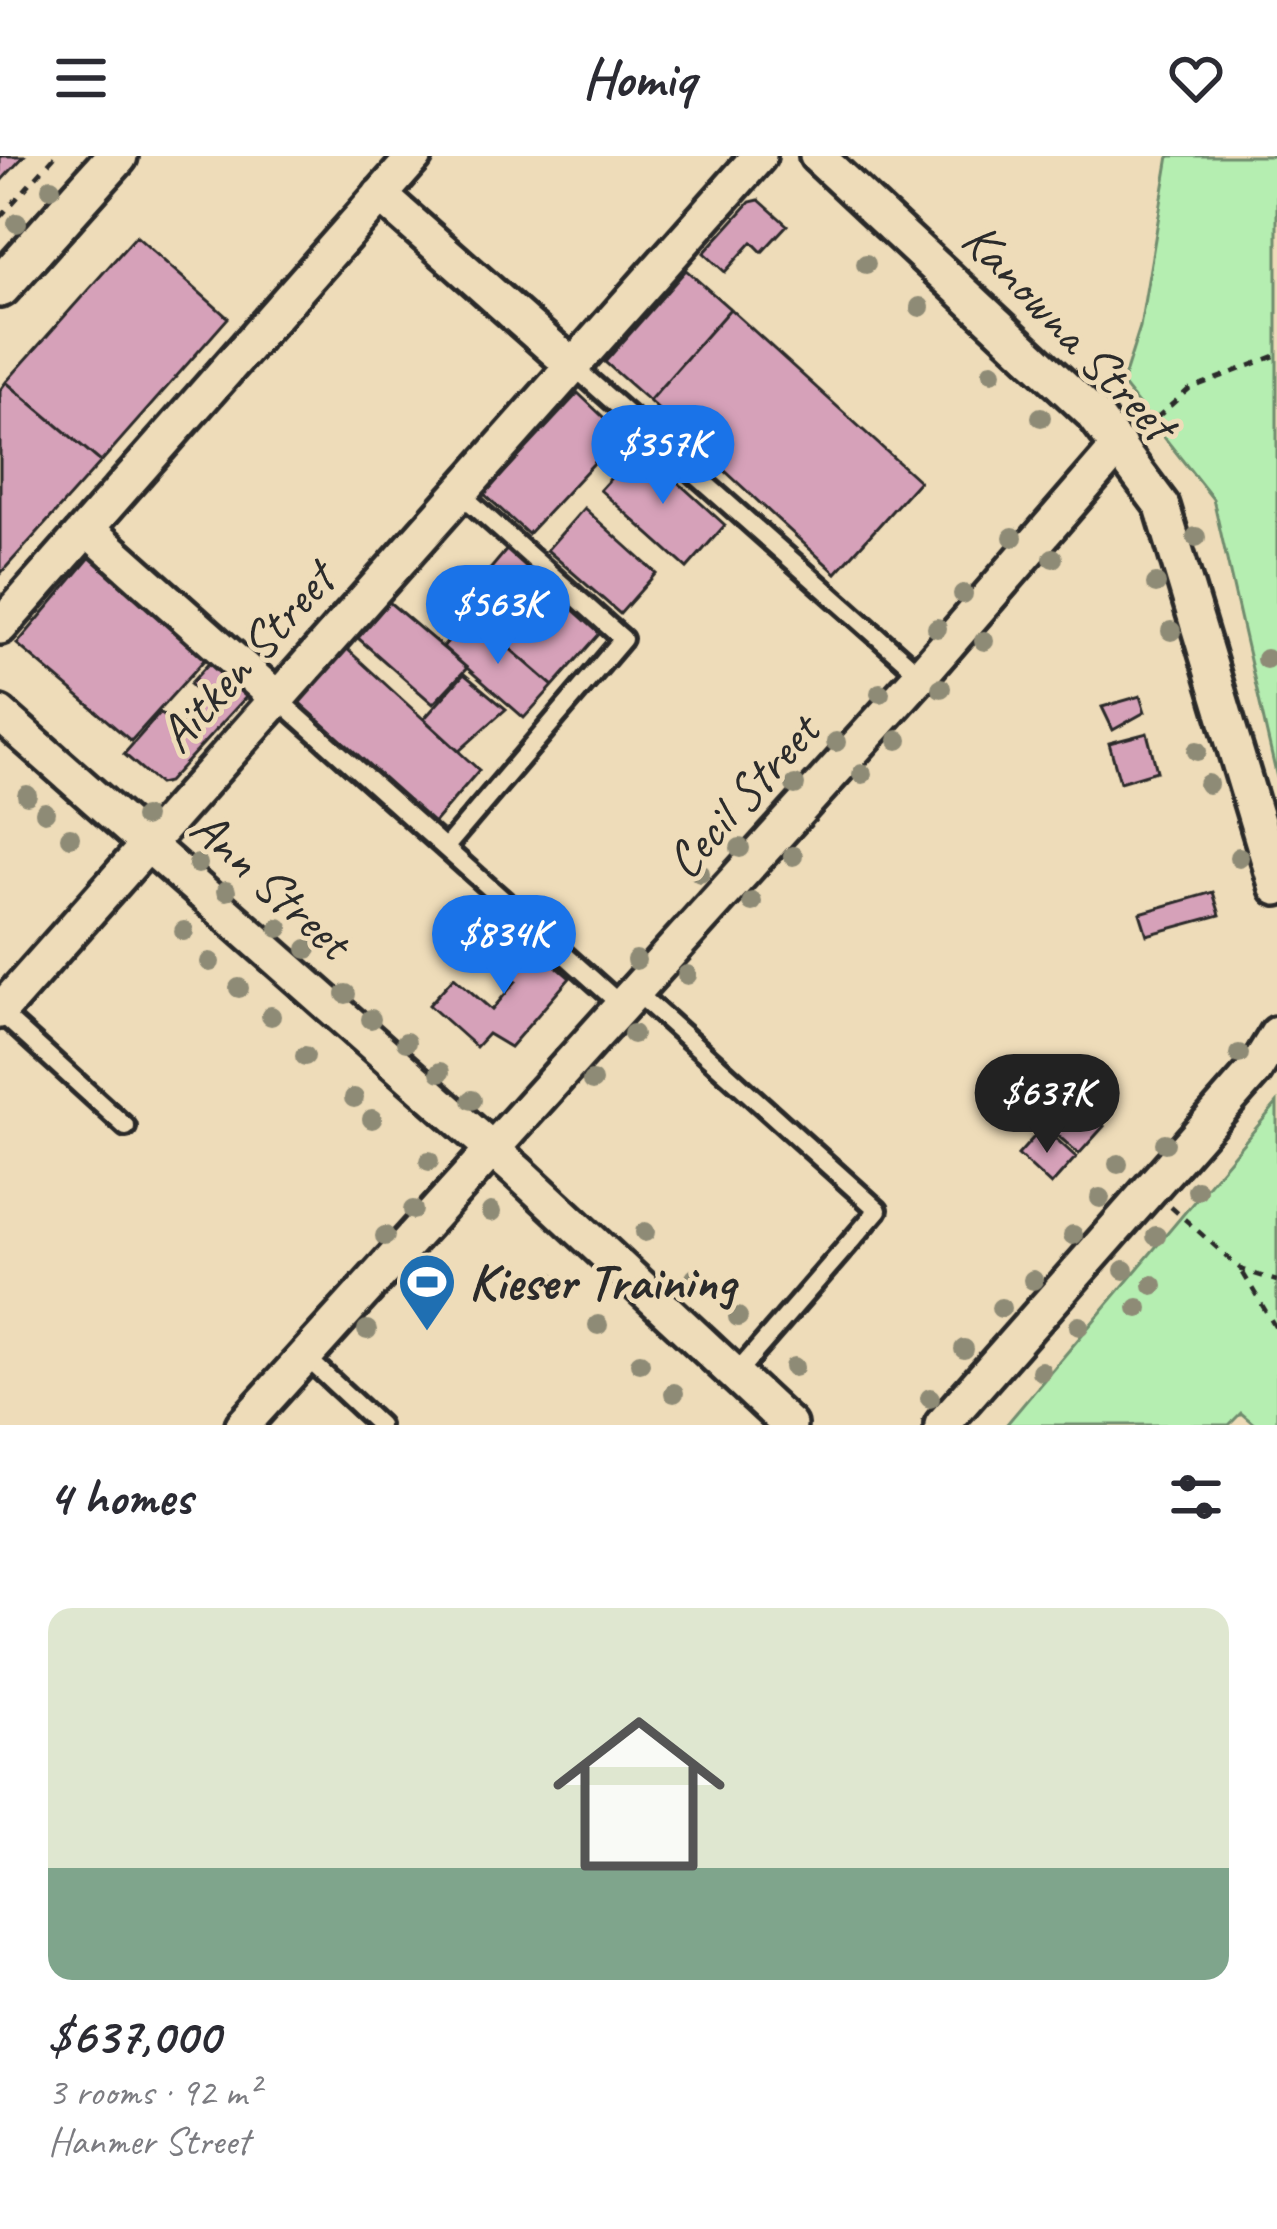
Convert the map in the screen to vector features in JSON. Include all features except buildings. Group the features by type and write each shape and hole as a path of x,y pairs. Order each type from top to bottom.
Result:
{"street":[{"path":"2,282 117,156"},
{"path":"0,627 415,156"},
{"name":"Aitken Street","path":"0,1012 759,156"},
{"name":"Kanowna Street","path":"817,156 1086,406 1162,506 1175,535 1277,888"},
{"path":"380,196 573,366"},
{"name":"Cecil Street","path":"243,1425 1120,448"},
{"path":"87,529 278,699"},
{"name":"Ann Street","path":"0,714 492,1149 789,1425"},
{"path":"942,1425 1256,1070 1277,1034"}],"lane":[{"path":"573,366 921,675"},
{"path":"445,848 623,639 460,493"},
{"path":"278,699 445,848 878,1210 735,1375"},
{"path":"0,1012 126,1127"},
{"path":"304,1356 379,1425"}],"path":[{"path":"0,217 55,156"},
{"path":"1120,448 1189,389 1277,355"},
{"path":"1152,1190 1242,1270 1277,1330"},
{"path":"1242,1270 1277,1281"}],"green space":[{"path":"1169,156 1277,156 1277,778 1213,499 1122,384 1140,327"},
{"path":"1277,1103 1277,1425 1255,1425 1241,1413 1229,1425 1006,1425"}],"place":[{"name":"Kieser Training","path":"427,1333"}]}
